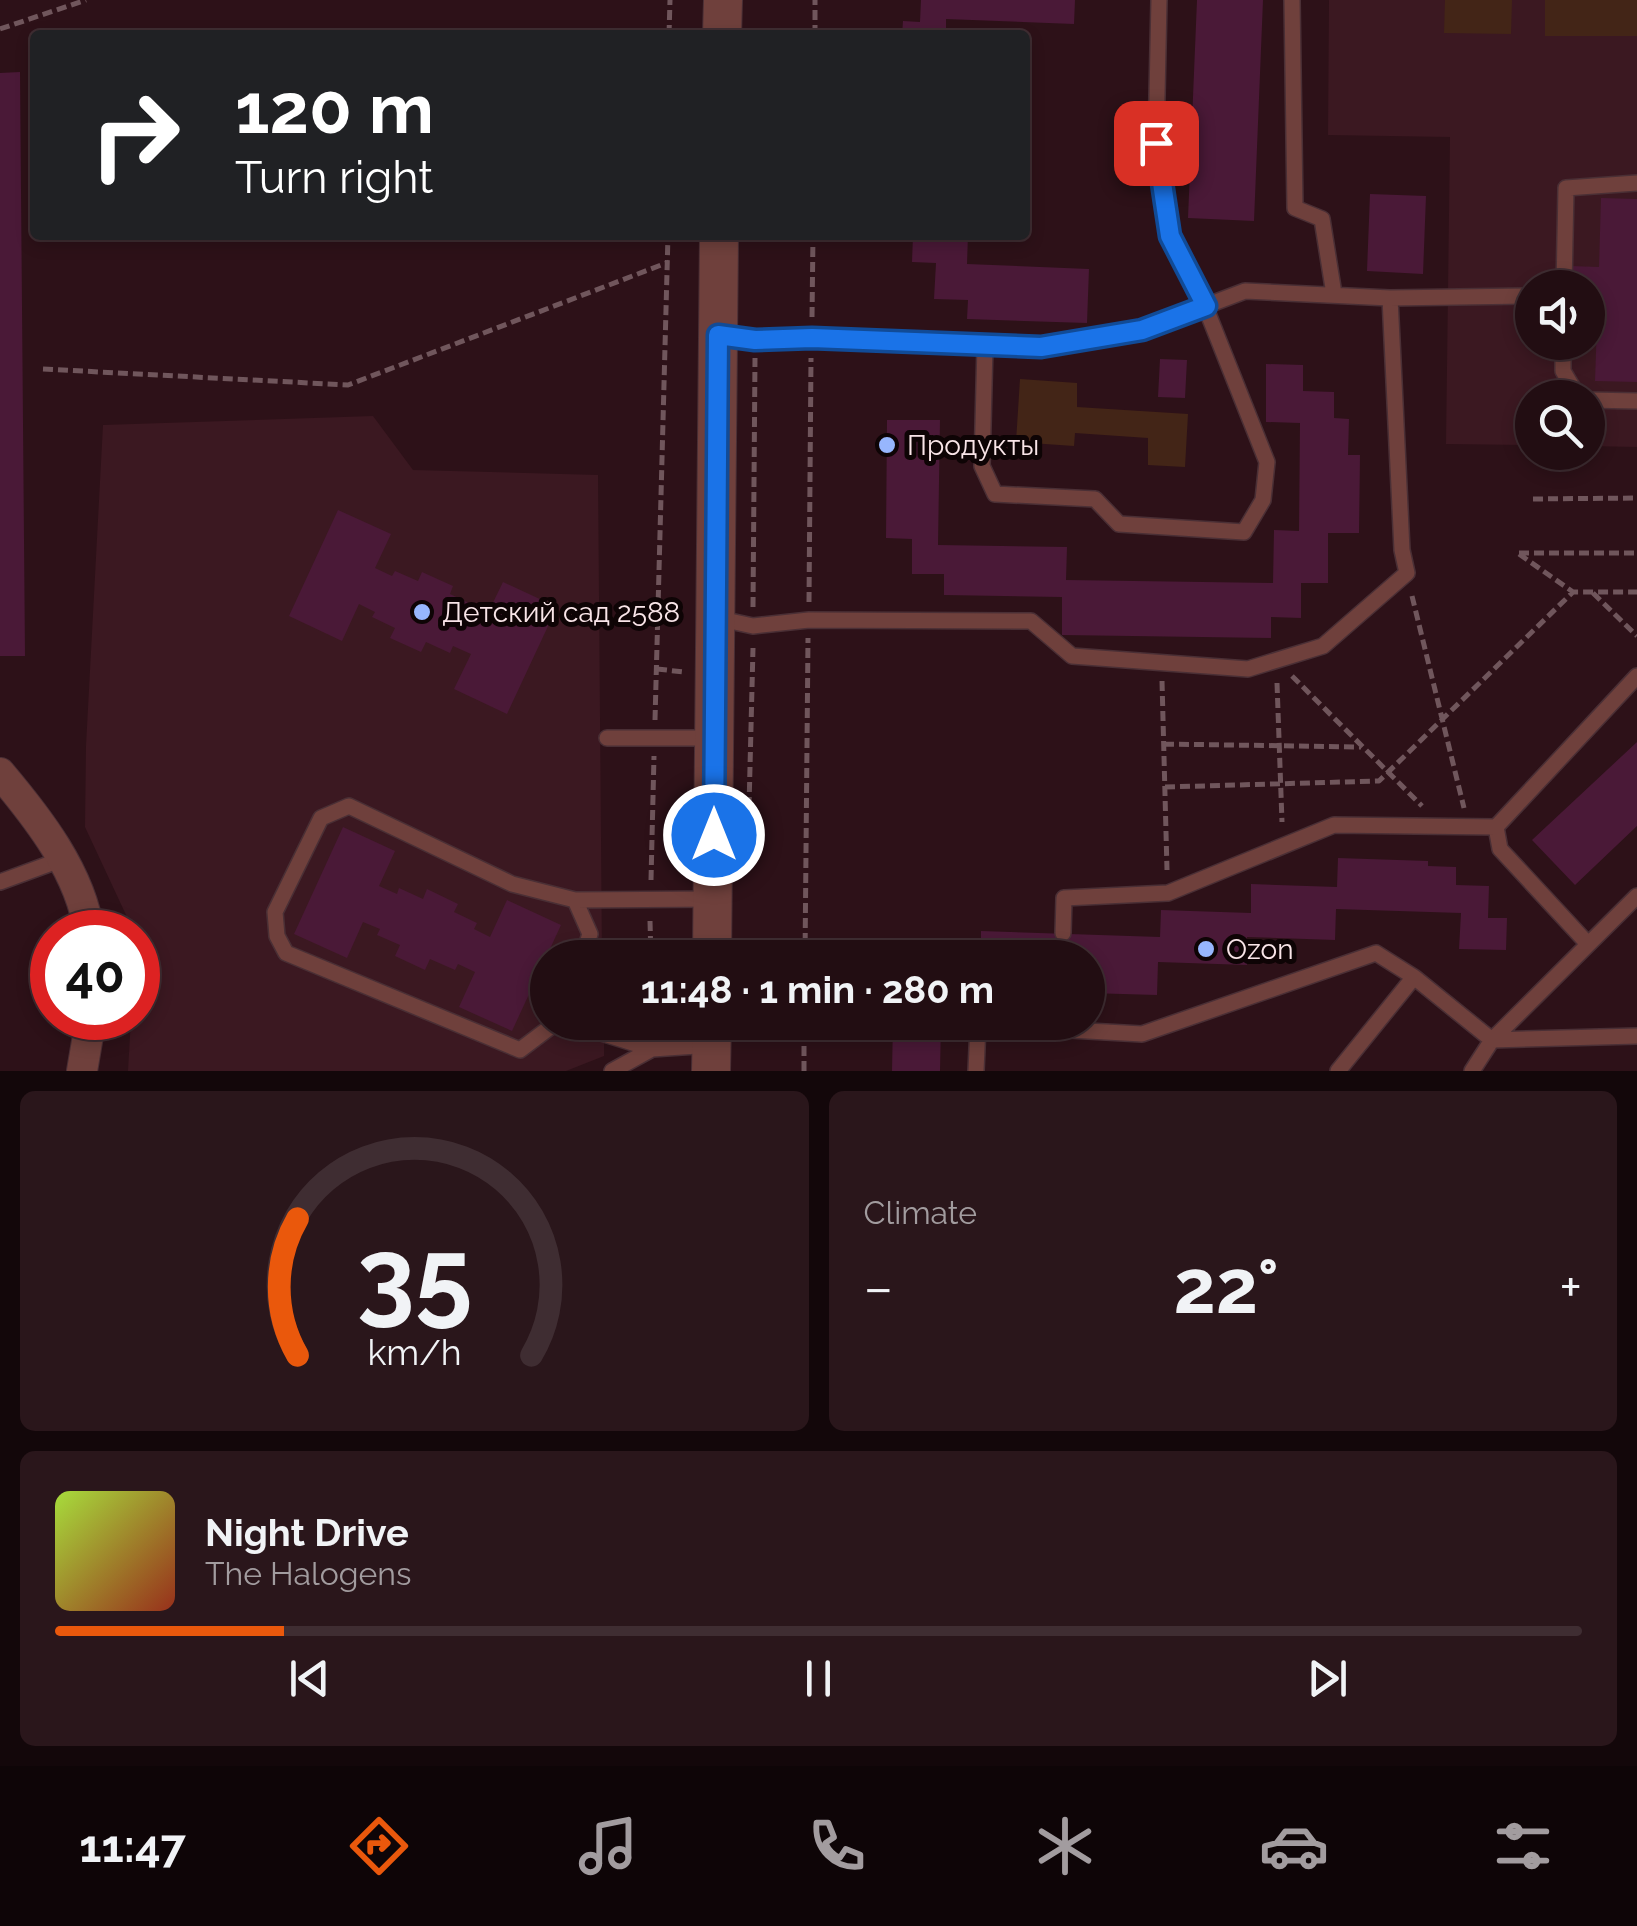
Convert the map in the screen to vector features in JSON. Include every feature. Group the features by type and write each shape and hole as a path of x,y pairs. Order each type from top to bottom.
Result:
{"street":[{"path":"722,30 723,0"},
{"path":"712,940 716,618 737,338 721,240"},
{"path":"0,773 39,820 86,910"},
{"path":"82,1071 87,1040"}],"lane":[{"path":"985,345 982,466 995,494 1095,499 1120,524 1244,532 1263,500 1267,462 1206,306 1170,236 1156,143 1160,0"},
{"path":"1292,0 1296,208 1322,219 1334,294"},
{"path":"1564,270 1566,188 1637,183"},
{"path":"737,338 1041,347 1142,330 1245,291 1390,298 1515,296"},
{"path":"716,618 753,626 808,620 1031,620 1072,656 1248,669 1323,646 1406,573 1390,298"},
{"path":"1605,400 1637,401"},
{"path":"1063,933 1064,898 1168,893 1334,825 1496,827 1637,676"},
{"path":"606,738 714,738"},
{"path":"533,1040 520,1050 286,953 278,936 276,912 322,818 349,806 512,884 575,900 713,900"},
{"path":"1496,827 1500,849 1588,944"},
{"path":"0,882 60,860"},
{"path":"1472,1071 1492,1040 1637,896"},
{"path":"575,900 590,934 588,940"},
{"path":"1105,1030 1142,1034 1376,953 1414,977 1492,1040 1637,1036"},
{"path":"1338,1071 1414,977"},
{"path":"623,1040 652,1049 711,1046"},
{"path":"976,1071 977,1040"},
{"path":"612,1071 652,1049"}],"path":[{"path":"0,29 86,0"},
{"path":"668,30 670,0"},
{"path":"815,0 815,30"},
{"path":"651,940 668,240"},
{"path":"42,369 348,385 669,262"},
{"path":"737,338 753,626 749,807"},
{"path":"1533,499 1637,498"},
{"path":"1637,553 1518,554 1574,592 1637,592"},
{"path":"1406,573 1469,827"},
{"path":"1165,788 1378,781 1574,592"},
{"path":"1592,592 1637,636"},
{"path":"1276,660 1282,846"},
{"path":"1276,660 1442,826"},
{"path":"1162,663 1168,893"},
{"path":"1164,744 1364,748"},
{"path":"804,1040 804,1071"}],"shaded area":[{"path":"1329,0 1637,0 1637,447 1605,446 1605,380 1515,380 1515,445 1446,444 1450,137 1328,135"},
{"path":"1445,0 1512,0 1511,34 1444,33"},
{"path":"1545,0 1637,0 1637,36 1545,36"},
{"path":"1020,379 1077,383 1077,407 1188,414 1185,467 1148,465 1148,438 1075,433 1074,446 1016,442"},
{"path":"373,416 413,470 598,475 602,940 530,940 530,1040 604,1040 604,1056 566,1071 128,1071 130,1040 160,1040 160,910 124,910 85,827 103,425"}],"building":[{"path":"921,0 1075,0 1074,24 946,19 946,30 902,30 903,21 920,22"},
{"path":"1197,0 1263,0 1254,221 1188,218"},
{"path":"20,72 25,656 0,656 0,73"},
{"path":"1370,194 1426,196 1423,274 1367,271"},
{"path":"1601,198 1637,199 1637,382 1595,380 1596,360 1605,360 1605,270 1570,270 1570,266 1599,267"},
{"path":"913,240 968,240 967,264 1089,269 1087,323 967,319 968,300 934,299 936,263 912,262"},
{"path":"1160,359 1187,360 1185,398 1158,397"},
{"path":"1266,364 1303,365 1303,391 1334,392 1334,418 1349,419 1348,455 1360,455 1359,533 1328,533 1328,583 1301,583 1301,618 1271,617 1271,638 1062,635 1062,597 944,595 944,574 912,574 912,539 886,538 887,420 940,420 938,545 1067,547 1066,580 1273,583 1274,530 1299,531 1300,423 1266,422"},
{"name":"Детский сад 2588","path":"338,510 391,534 375,568 418,581 422,572 453,586 450,594 473,605 470,612 485,619 503,582 557,607 507,714 454,689 471,654 453,646 450,653 426,642 421,652 390,638 395,628 372,617 375,612 359,604 342,641 289,616"},
{"path":"1637,742 1637,826 1575,885 1532,840"},
{"path":"343,827 395,851 379,886 397,894 399,888 423,899 427,889 458,904 454,912 477,923 474,929 490,937 507,900 561,925 554,940 530,940 530,992 512,1031 459,1007 475,972 458,964 455,970 430,959 425,970 395,956 400,945 377,935 380,929 363,922 347,958 294,934"},
{"path":"1338,858 1428,861 1428,866 1456,867 1456,885 1489,886 1488,918 1507,918 1506,950 1459,949 1461,913 1336,909 1335,940 1247,937 1247,965 1158,962 1157,995 1105,993 1105,940 981,940 981,931 1160,937 1161,910 1251,913 1251,884 1337,887"},
{"path":"893,1040 941,1040 940,1071 892,1071"}],"place":[{"name":"Продукты","path":"887,445"},
{"name":"Детский сад 2588","path":"422,612"},
{"name":"Ozon","path":"1206,949"}],"route":[{"path":"714,835 718,335 755,340 812,338 1041,347 1142,330 1206,306 1170,236 1156,143"}]}
